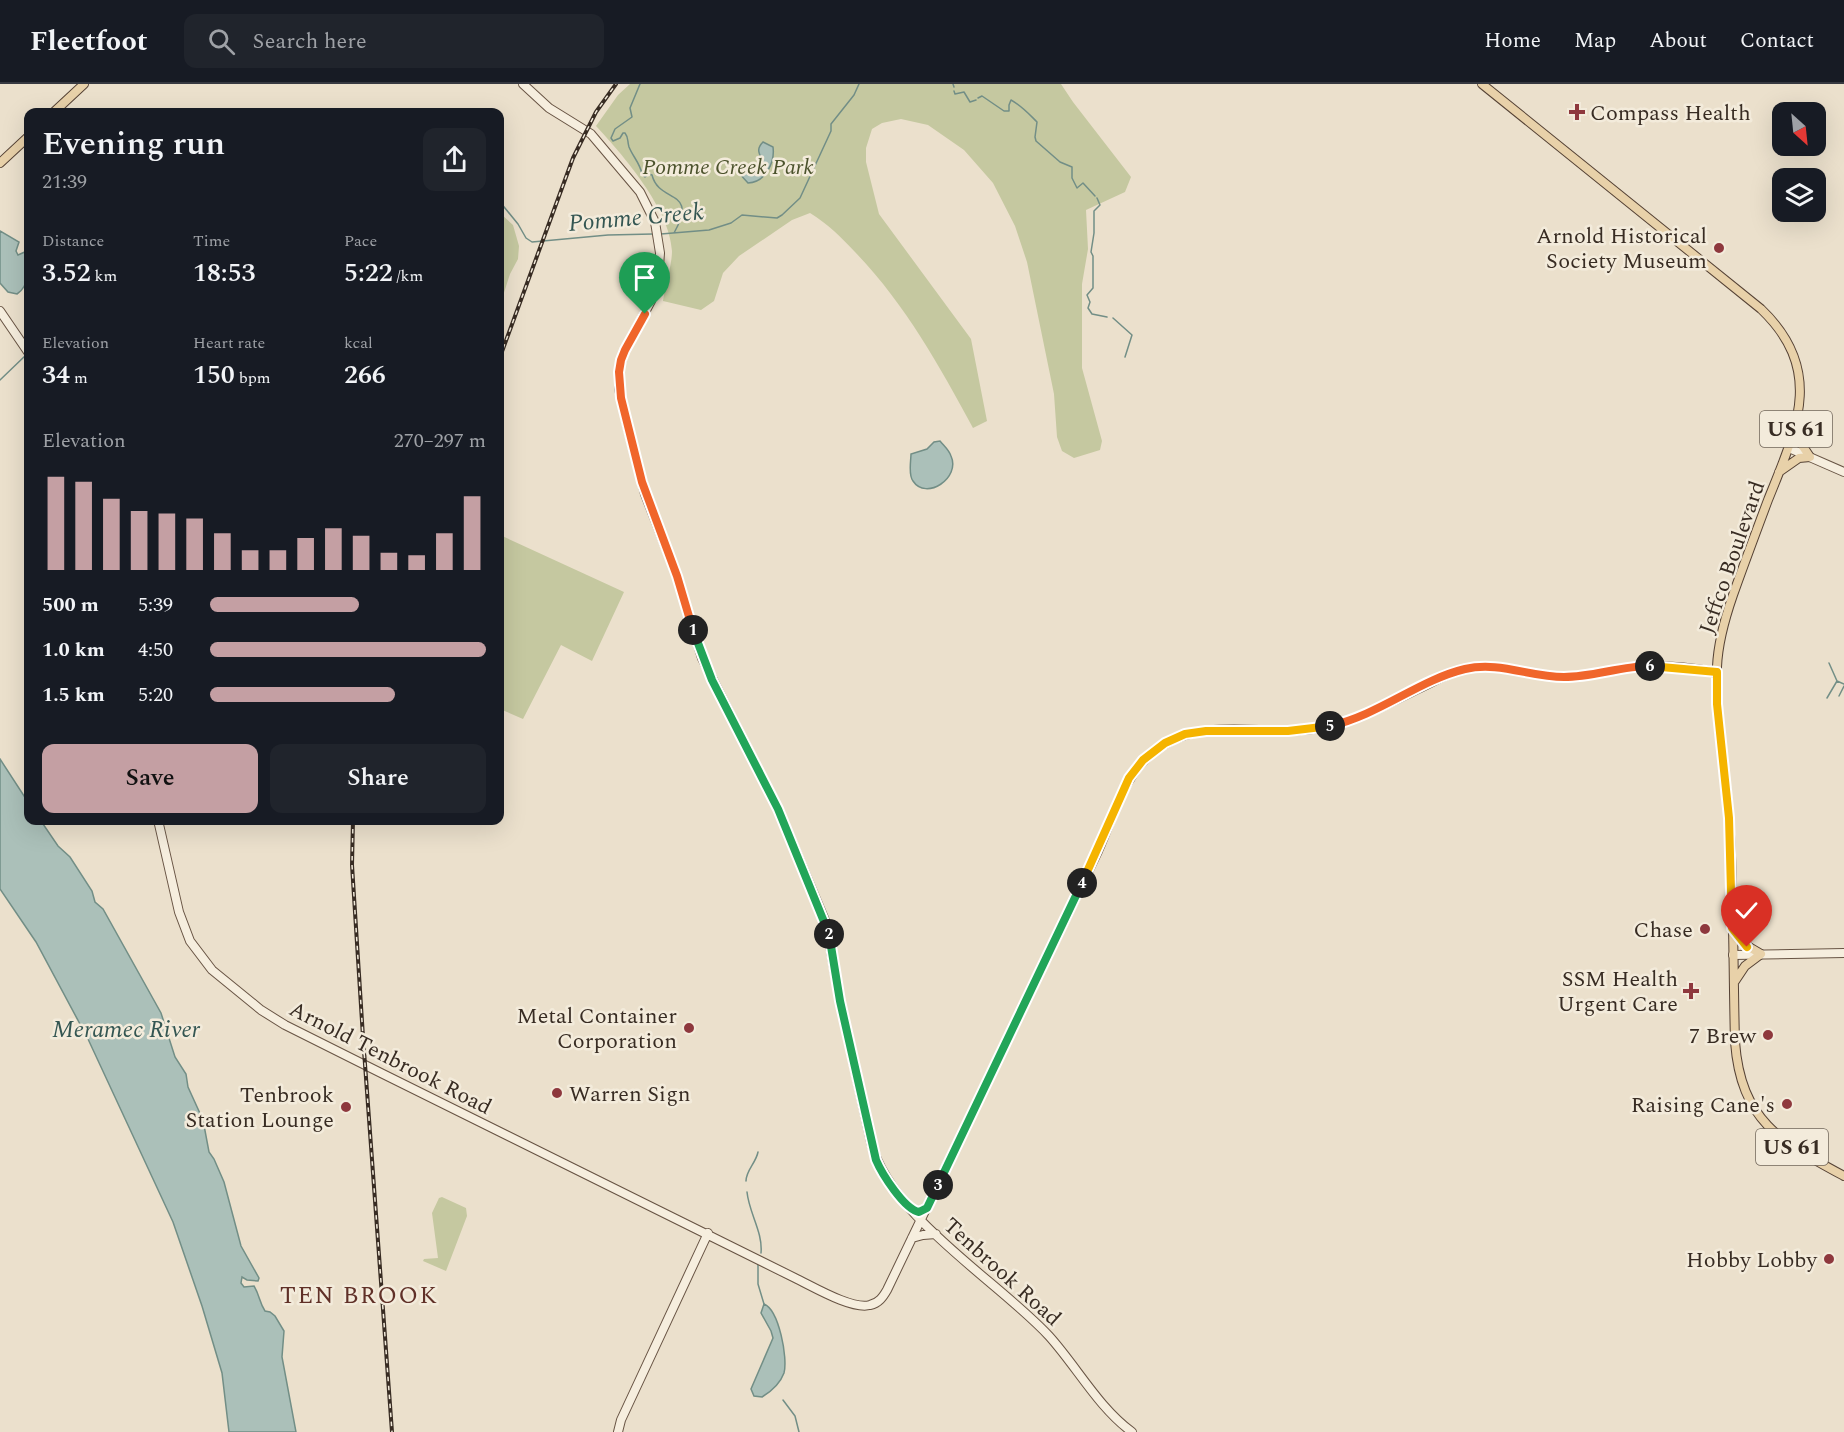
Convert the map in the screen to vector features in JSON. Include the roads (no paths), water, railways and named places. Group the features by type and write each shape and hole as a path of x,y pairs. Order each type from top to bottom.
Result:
{"main road":[{"path":"58,108 84,84"},
{"name":"Jeffco Boulevard","path":"1482,84 1757,306 1772,321 1790,348 1797,371 1800,395 1794,433 1725,619 1717,672 1717,704 1729,818 1737,1064 1752,1104 1767,1124 1790,1146 1844,1176"},
{"path":"0,163 24,141"},
{"path":"1779,473 1799,458 1810,457 1794,433"},
{"path":"1732,928 1745,946 1761,954 1745,966 1734,981"}],"street":[{"name":"Tenbrook Road","path":"523,84 549,108 589,132 637,187 647,204 659,237 658,279 651,301 625,350 619,368 621,398 639,471 657,527 677,576 702,658 778,809 826,923 840,1001 873,1151 884,1174 921,1220 1047,1334 1108,1410 1132,1432"},
{"path":"0,311 24,346"},
{"path":"1789,448 1844,472"},
{"path":"912,1238 1098,851 1129,778 1143,760 1157,748 1185,734 1206,731 1302,730 1336,725 1364,715 1449,674 1475,667 1502,667 1539,675 1563,677 1642,666 1717,672"},
{"name":"Arnold Tenbrook Road","path":"159,825 180,915 191,943 212,970 261,1010 285,1025 820,1289 863,1306 876,1303 884,1294 912,1238"},
{"path":"1733,955 1844,953"},
{"path":"911,1209 919,1212 927,1208"},
{"path":"618,1432 621,1420 708,1233"},
{"path":"912,1238 936,1234"}],"water":[{"path":"763,142 773,147 771,165 760,179 748,183 738,172 738,168 746,170 759,165 762,160 759,149"},
{"path":"0,231 19,242 16,251 18,255 24,252 24,286 17,294 8,292 0,283"},
{"path":"940,441 951,456 953,464 951,472 947,479 933,488 919,487 911,475 911,454 927,449 934,442"},
{"name":"Meramec River","path":"0,759 24,796 24,825 44,825 58,846 70,857 92,891 95,902 103,909 161,1013 175,1057 186,1074 188,1087 203,1120 209,1152 224,1182 241,1246 259,1278 258,1281 242,1277 241,1283 244,1287 254,1286 265,1311 275,1316 284,1331 282,1357 296,1432 229,1432 222,1373 173,1222 88,1039 36,942 0,889"},
{"path":"764,1304 774,1315 778,1325 785,1366 778,1384 762,1397 754,1396 751,1389 773,1338 761,1313"}],"waterway":[{"path":"640,84 630,108 632,117 615,129 611,138 613,141 625,133 642,174 645,177 652,175 656,184 680,203 681,219 674,233"},
{"name":"Pomme Creek","path":"661,234 709,230 731,223 742,215 777,218 782,215 800,198 831,131 831,124 854,95 859,84"},
{"path":"954,91 955,94 964,92 970,102 976,100"},
{"path":"978,98 982,96 1004,111 1009,111 1011,100 1022,107 1037,122 1036,141 1060,162 1072,167 1072,178 1077,188 1083,183 1095,196"},
{"path":"1097,198 1100,205 1094,211 1091,252 1093,288 1087,295 1090,302 1088,308 1092,314 1107,317"},
{"name":"Pomme Creek","path":"504,207 526,238 532,242 608,235 653,234"},
{"path":"1113,318 1132,335 1125,357"},
{"name":"Pomme Creek","path":"0,380 24,357"},
{"path":"1829,663 1837,681 1844,684"},
{"path":"1827,698 1837,681"},
{"path":"1839,696 1844,686"},
{"path":"746,1181 758,1152"},
{"path":"747,1192 760,1238 761,1253"},
{"path":"758,1264 758,1284 764,1304"},
{"path":"783,1400 795,1416 799,1432"}],"railway":[{"path":"504,346 573,158 596,112 616,84"},
{"path":"353,825 352,865 363,1037 392,1432"}],"place":[{"name":"Compass Health","path":"1577,112"},
{"name":"Arnold Historical Society Museum","path":"1719,248"},
{"name":"Chase","path":"1705,929"},
{"name":"SSM Health Urgent Care","path":"1691,991"},
{"name":"Metal Container Corporation","path":"689,1028"},
{"name":"7 Brew","path":"1768,1035"},
{"name":"Warren Sign","path":"557,1093"},
{"name":"Raising Cane's","path":"1787,1104"},
{"name":"Tenbrook Station Lounge","path":"346,1107"},
{"name":"Hobby Lobby","path":"1829,1259"}],"district":[{"name":"TEN BROOK","path":"359,1295"}],"park label":[{"name":"Pomme Creek Park","path":"728,166"}]}
